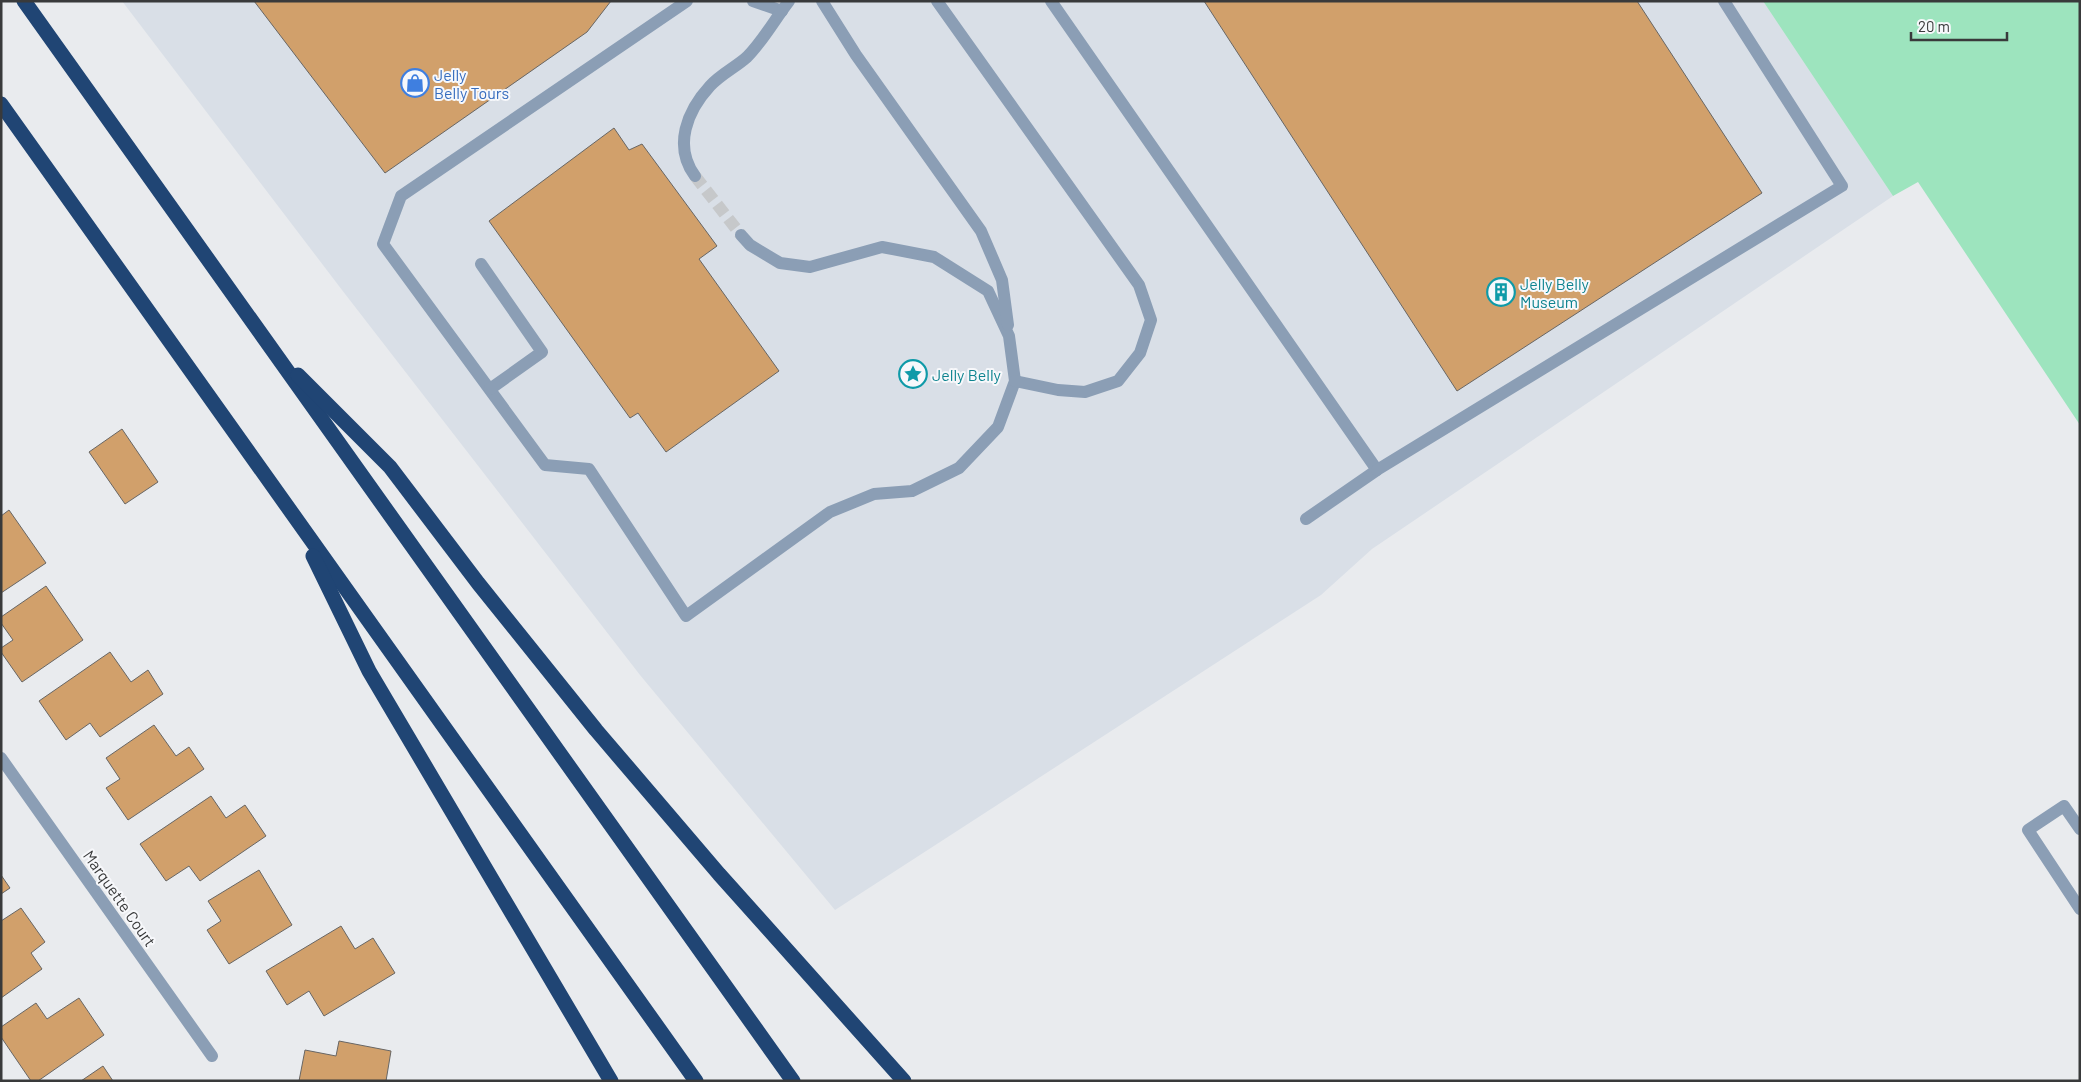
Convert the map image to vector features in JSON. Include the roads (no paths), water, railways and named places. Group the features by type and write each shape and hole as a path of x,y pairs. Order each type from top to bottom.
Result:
{"highway":[{"path":"24,1 793,1081"},
{"path":"1,104 696,1081"},
{"path":"266,343 390,467 478,582 596,730 719,874 904,1081"},
{"path":"294,517 369,671 611,1081"}],"street":[{"path":"687,1 401,196 384,244 545,466 589,469 686,616 830,512 874,494 912,491 959,468 998,427 1015,381 1002,280 981,231 856,55 822,1"},
{"path":"695,176 684,157 683,144 690,115 710,86 747,56 785,6 753,1"},
{"path":"937,1 1139,284 1151,320 1140,353 1118,381 1085,392 1058,390 1015,381"},
{"path":"1051,1 1378,470"},
{"path":"1306,519 1378,470 1842,186 1724,1"},
{"path":"741,235 750,245 780,263 810,267 882,247 934,257 988,291 1009,336"},
{"path":"481,264 542,352 490,389"},
{"name":"Marquette Court","path":"1,758 212,1056"},
{"path":"2080,830 2064,806 2028,830 2080,908"}],"tunnel":[{"path":"695,176 741,235"}],"place":[{"name":"Jelly Belly Tours","path":"415,83"},
{"name":"Jelly Belly Museum","path":"1501,292"},
{"name":"Jelly Belly","path":"913,374"}]}
